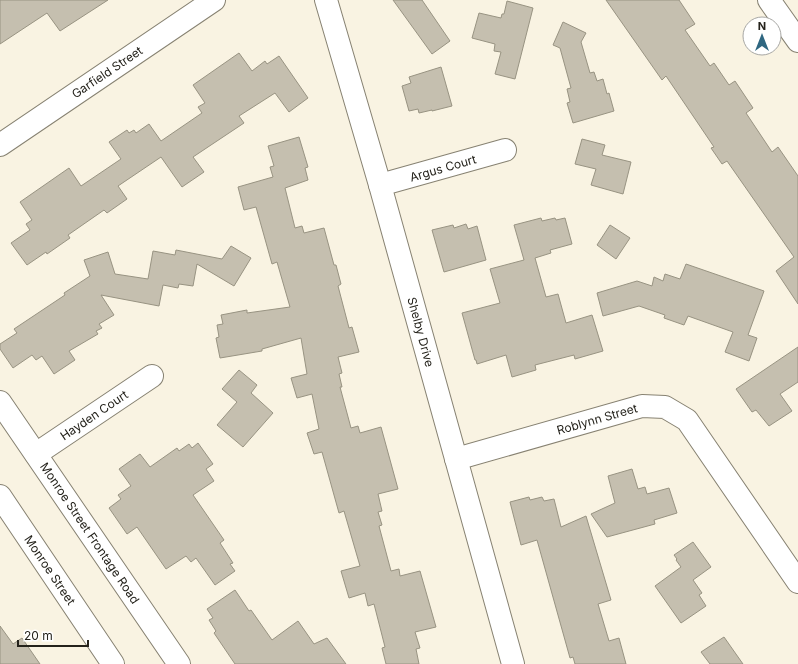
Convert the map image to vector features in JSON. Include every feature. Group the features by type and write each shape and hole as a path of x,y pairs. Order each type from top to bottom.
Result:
{"street":[{"name":"Garfield Street","path":"0,145 214,0"},
{"name":"Shelby Drive","path":"326,0 380,185 513,664"},
{"path":"769,0 798,41"},
{"name":"Argus Court","path":"380,185 505,150"},
{"name":"Hayden Court","path":"36,454 152,376"},
{"name":"Monroe Street Frontage Road","path":"0,402 179,664"},
{"name":"Roblynn Street","path":"456,459 642,406 665,407 687,420 798,582"},
{"name":"Monroe Street","path":"0,496 113,664"}],"building":[{"path":"0,0 108,0 60,31 47,13 0,44"},
{"path":"393,0 422,0 450,41 432,54"},
{"path":"606,0 679,0 695,24 685,30 710,66 714,63 729,85 735,81 753,108 746,113 772,152 778,147 798,176 798,304 776,271 794,257 727,161 722,164 711,148 714,147 666,76 662,80"},
{"path":"507,1 533,8 515,79 495,74 501,52 494,51 495,44 472,38 479,13 501,18 502,14 504,14"},
{"path":"563,22 586,33 581,42 590,73 594,72 597,81 603,79 614,111 573,123 567,103 570,102 567,89 571,88 560,48 553,45"},
{"path":"239,53 252,71 265,61 267,64 279,56 308,98 289,112 275,93 239,116 244,123 193,157 204,172 182,187 161,157 118,186 127,199 107,213 104,210 68,235 70,238 47,254 46,252 27,265 11,243 30,230 26,224 32,220 20,202 69,168 81,186 121,159 109,142 127,130 129,133 134,130 136,133 149,124 161,141 202,113 198,107 205,103 193,85"},
{"path":"441,67 452,106 419,113 418,109 409,111 402,86 411,83 409,77"},
{"path":"299,137 308,167 305,168 308,180 285,188 295,228 302,226 304,233 324,228 334,265 336,265 341,284 338,286 349,328 352,327 359,352 338,357 342,373 339,374 342,387 340,387 351,428 358,426 360,433 381,427 398,489 378,494 382,511 378,512 382,525 379,526 391,571 399,569 400,576 420,571 436,627 415,632 420,648 416,649 419,664 386,664 382,648 385,647 374,604 368,606 365,593 349,598 341,571 360,566 344,511 339,513 322,452 314,454 307,433 319,429 312,394 297,398 291,378 307,374 301,338 262,349 262,351 220,358 216,338 219,337 217,325 223,324 221,315 247,310 247,313 290,307 277,262 272,264 256,207 244,210 238,187 273,177 270,167 274,166 268,146"},
{"path":"582,139 605,145 602,155 631,162 623,194 591,185 596,169 575,164"},
{"path":"541,218 542,221 555,218 556,220 565,218 572,244 550,250 551,253 535,258 546,297 558,294 566,323 592,315 603,351 575,359 574,355 535,365 536,370 512,377 506,355 477,364 462,313 500,303 490,269 524,260 514,225"},
{"path":"466,224 468,229 477,226 486,260 444,272 432,230 453,225 454,228"},
{"path":"610,225 630,238 616,259 597,245"},
{"path":"231,246 251,258 234,286 197,264 193,286 179,284 178,288 163,285 159,306 101,295 114,315 99,324 102,328 96,331 98,334 69,351 75,360 54,374 42,356 36,360 32,355 13,368 0,349 0,344 17,333 14,329 65,295 64,293 90,276 84,260 108,252 115,274 148,279 153,251 175,255 176,250 222,259"},
{"path":"686,264 764,291 748,335 757,338 749,361 725,352 733,332 688,316 684,325 664,318 665,315 639,306 603,316 597,293 637,281 652,286 654,277 663,281 665,274 680,279"},
{"path":"798,347 798,382 780,394 792,411 769,426 756,410 752,412 736,389"},
{"path":"239,370 257,385 251,393 273,413 243,447 217,425 237,402 222,389"},
{"path":"198,443 213,464 206,469 214,481 193,495 224,540 220,543 233,563 230,564 235,571 215,585 196,558 191,562 186,556 166,569 137,527 127,534 109,508 121,499 118,495 131,486 119,469 140,454 150,467 177,448 179,451 189,444 192,448"},
{"path":"632,469 638,489 645,487 647,494 669,488 677,513 654,520 655,524 607,537 591,514 615,503 608,476"},
{"path":"529,497 530,500 542,497 544,501 554,499 561,527 586,516 611,600 598,604 609,641 619,638 626,664 575,664 573,657 570,658 537,540 521,545 510,502"},
{"path":"693,542 711,567 693,580 702,593 699,595 706,606 681,623 655,586 681,567 674,555"},
{"path":"235,590 249,611 251,610 272,640 298,621 314,644 327,638 346,664 235,664 214,633 216,631 209,620 213,618 207,609"},
{"path":"0,626 13,644 22,638 40,664 0,664"},
{"path":"724,637 743,664 710,664 701,652"}]}
